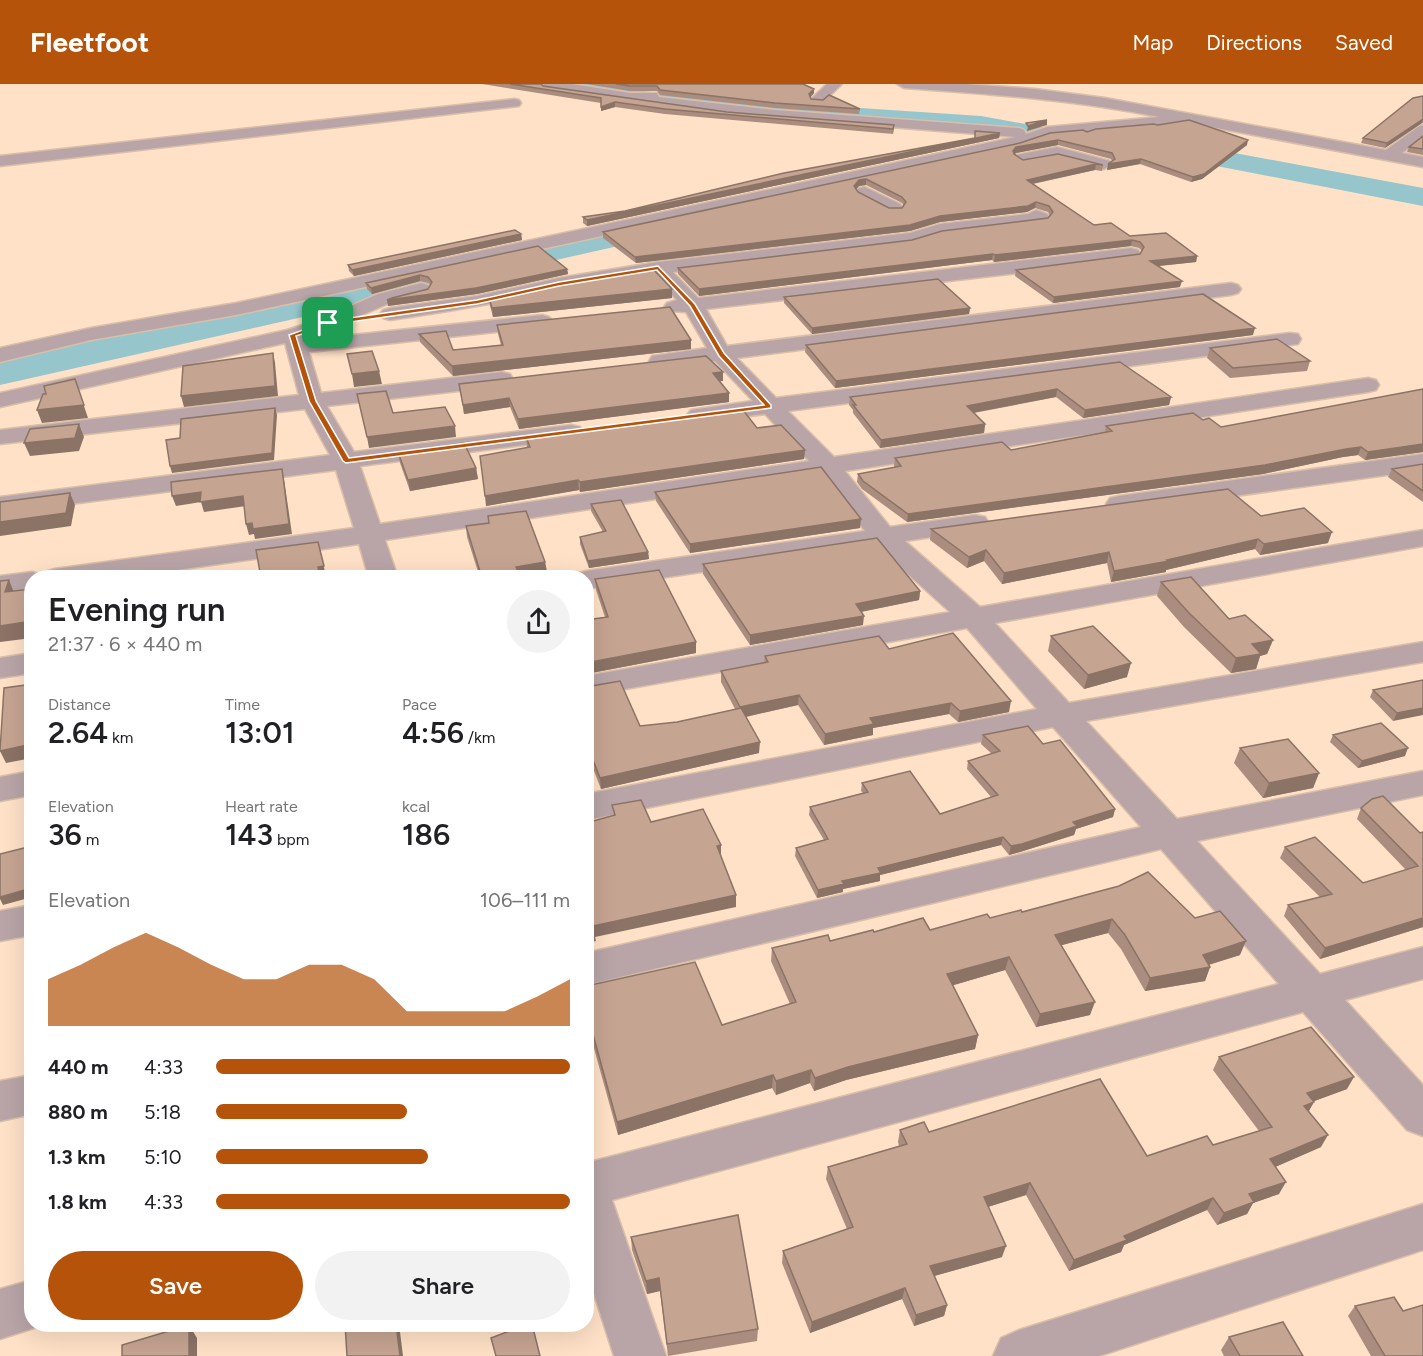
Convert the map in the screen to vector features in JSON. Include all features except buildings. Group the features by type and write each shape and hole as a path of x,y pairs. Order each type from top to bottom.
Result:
{"street":[{"path":"544,84 643,93 675,90"},
{"path":"617,84 694,106 1043,134"},
{"path":"818,99 835,84"},
{"path":"904,84 1105,102 1423,162"},
{"path":"0,161 514,103"},
{"path":"0,355 91,334 236,309 1020,141 1043,134 1190,118"},
{"path":"1388,156 1423,130"},
{"path":"737,220 1047,152 1065,153 1104,164"},
{"path":"865,192 894,208"},
{"path":"328,323 477,302 559,284 658,268 911,238 940,230 1041,218 1036,215"},
{"path":"658,309 1131,254"},
{"path":"658,268 693,305 721,354 827,465 883,536 974,618 1423,1116"},
{"path":"295,341 328,323 385,298 435,286"},
{"path":"639,363 1231,289"},
{"path":"0,400 295,341 565,319"},
{"path":"675,418 1290,339"},
{"path":"295,341 312,401 346,461 381,570"},
{"path":"0,437 522,377"},
{"path":"112,570 370,534 1368,385"},
{"path":"0,505 593,429"},
{"path":"1094,507 1423,462"},
{"path":"594,579 1000,520"},
{"path":"594,685 1423,538"},
{"path":"0,585 24,582"},
{"path":"594,805 1060,715 1423,652"},
{"path":"0,668 24,664"},
{"path":"594,967 1169,834 1423,783"},
{"path":"0,789 24,784"},
{"path":"0,926 24,922"},
{"path":"594,1183 1423,963"},
{"path":"0,1101 24,1096"},
{"path":"594,1217 640,1356"},
{"path":"1019,1356 1423,1227"},
{"path":"0,1314 24,1307"}],"waterway":[{"path":"571,84 677,101 981,121 1069,137"},
{"path":"1149,145 1423,197"},
{"path":"0,373 683,222"}],"route":[{"path":"658,268 693,305 721,354 769,406 346,461 312,401 293,335 328,323 477,302 559,284 658,268"}]}
